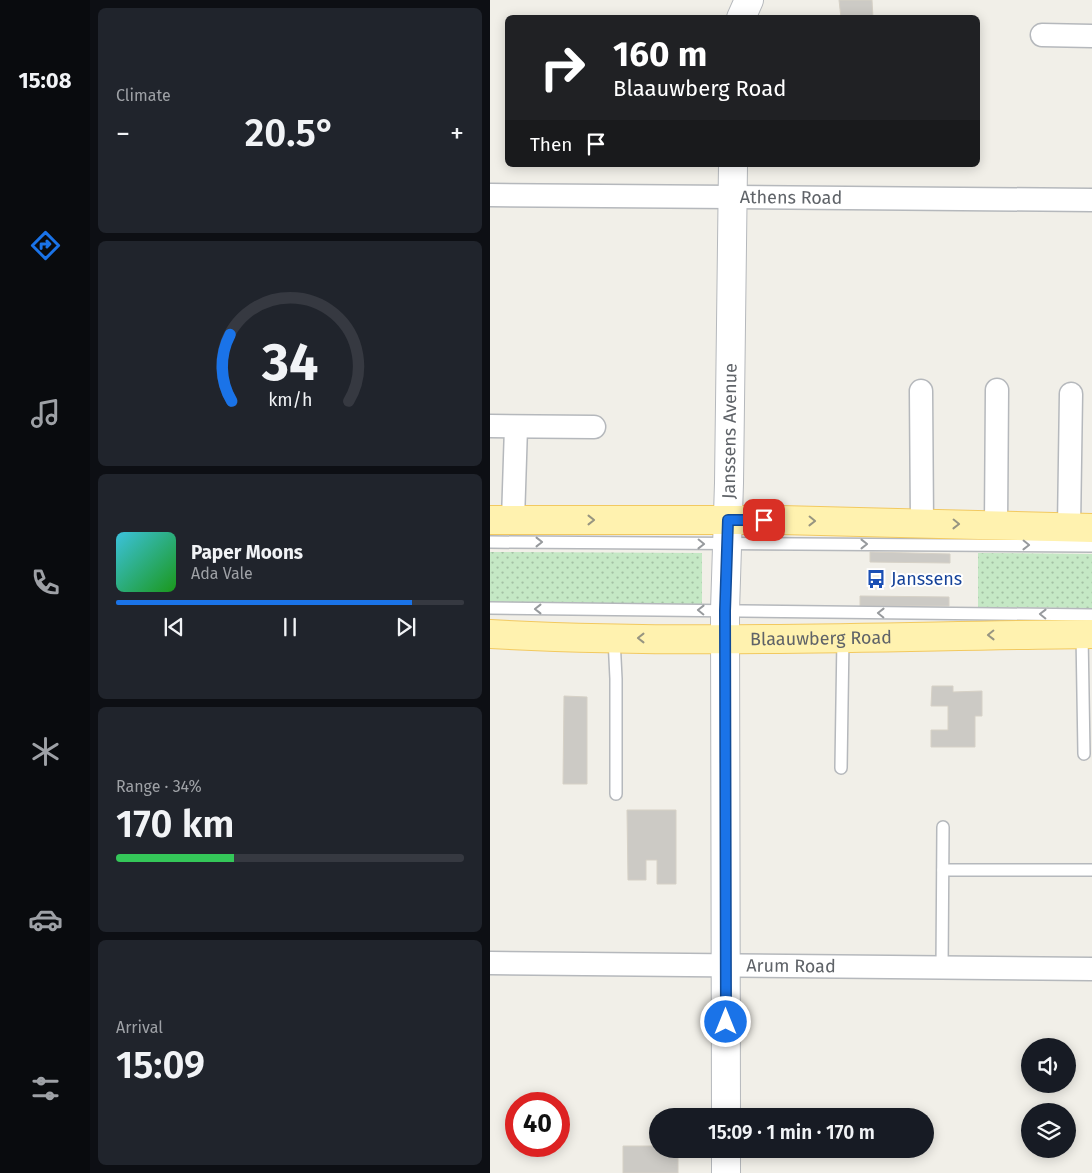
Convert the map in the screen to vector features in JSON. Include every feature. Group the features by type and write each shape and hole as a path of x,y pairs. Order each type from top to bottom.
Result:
{"main road":[{"path":"502,520 728,532 922,523 1080,528"},
{"name":"Blaauwberg Road","path":"490,634 614,638 843,638 1089,627"}],"street":[{"path":"742,15 749,0"},
{"path":"1042,35 1092,36"},
{"name":"Janssens Avenue","path":"726,1108 725,611 728,532 733,167"},
{"name":"Athens Road","path":"490,195 1092,200"},
{"path":"921,390 922,523"},
{"path":"996,525 997,390"},
{"path":"1071,394 1080,528"},
{"path":"490,426 594,427"},
{"path":"502,520 516,426"},
{"name":"Arum Road","path":"490,963 1092,969"},
{"path":"726,1158 726,1173"}],"lane":[{"path":"490,542 728,532 1092,546"},
{"path":"490,608 725,611 1089,627 1084,754"},
{"path":"614,638 616,794"},
{"path":"841,768 843,638"},
{"path":"942,968 944,827"},
{"path":"943,870 1092,870"}],"green space":[{"path":"490,552 702,553 702,610 490,607"},
{"path":"978,553 1092,554 1092,608 978,607"}],"building":[{"path":"839,0 872,0 873,15 841,15"},
{"path":"870,552 950,554 950,563 870,562"},
{"path":"860,596 949,597 949,606 860,606"},
{"path":"932,686 953,686 953,692 982,691 982,716 975,716 975,747 931,747 931,730 948,730 948,706 931,706"},
{"path":"564,696 587,697 587,784 563,784"},
{"path":"627,810 676,810 676,884 657,884 657,860 646,860 646,880 628,880"},
{"path":"623,1146 649,1146 649,1158 678,1158 678,1173 623,1173"}],"place":[{"name":"Janssens","path":"876,579"}],"route":[{"path":"726,1022 725,611 728,520 764,520"}]}
